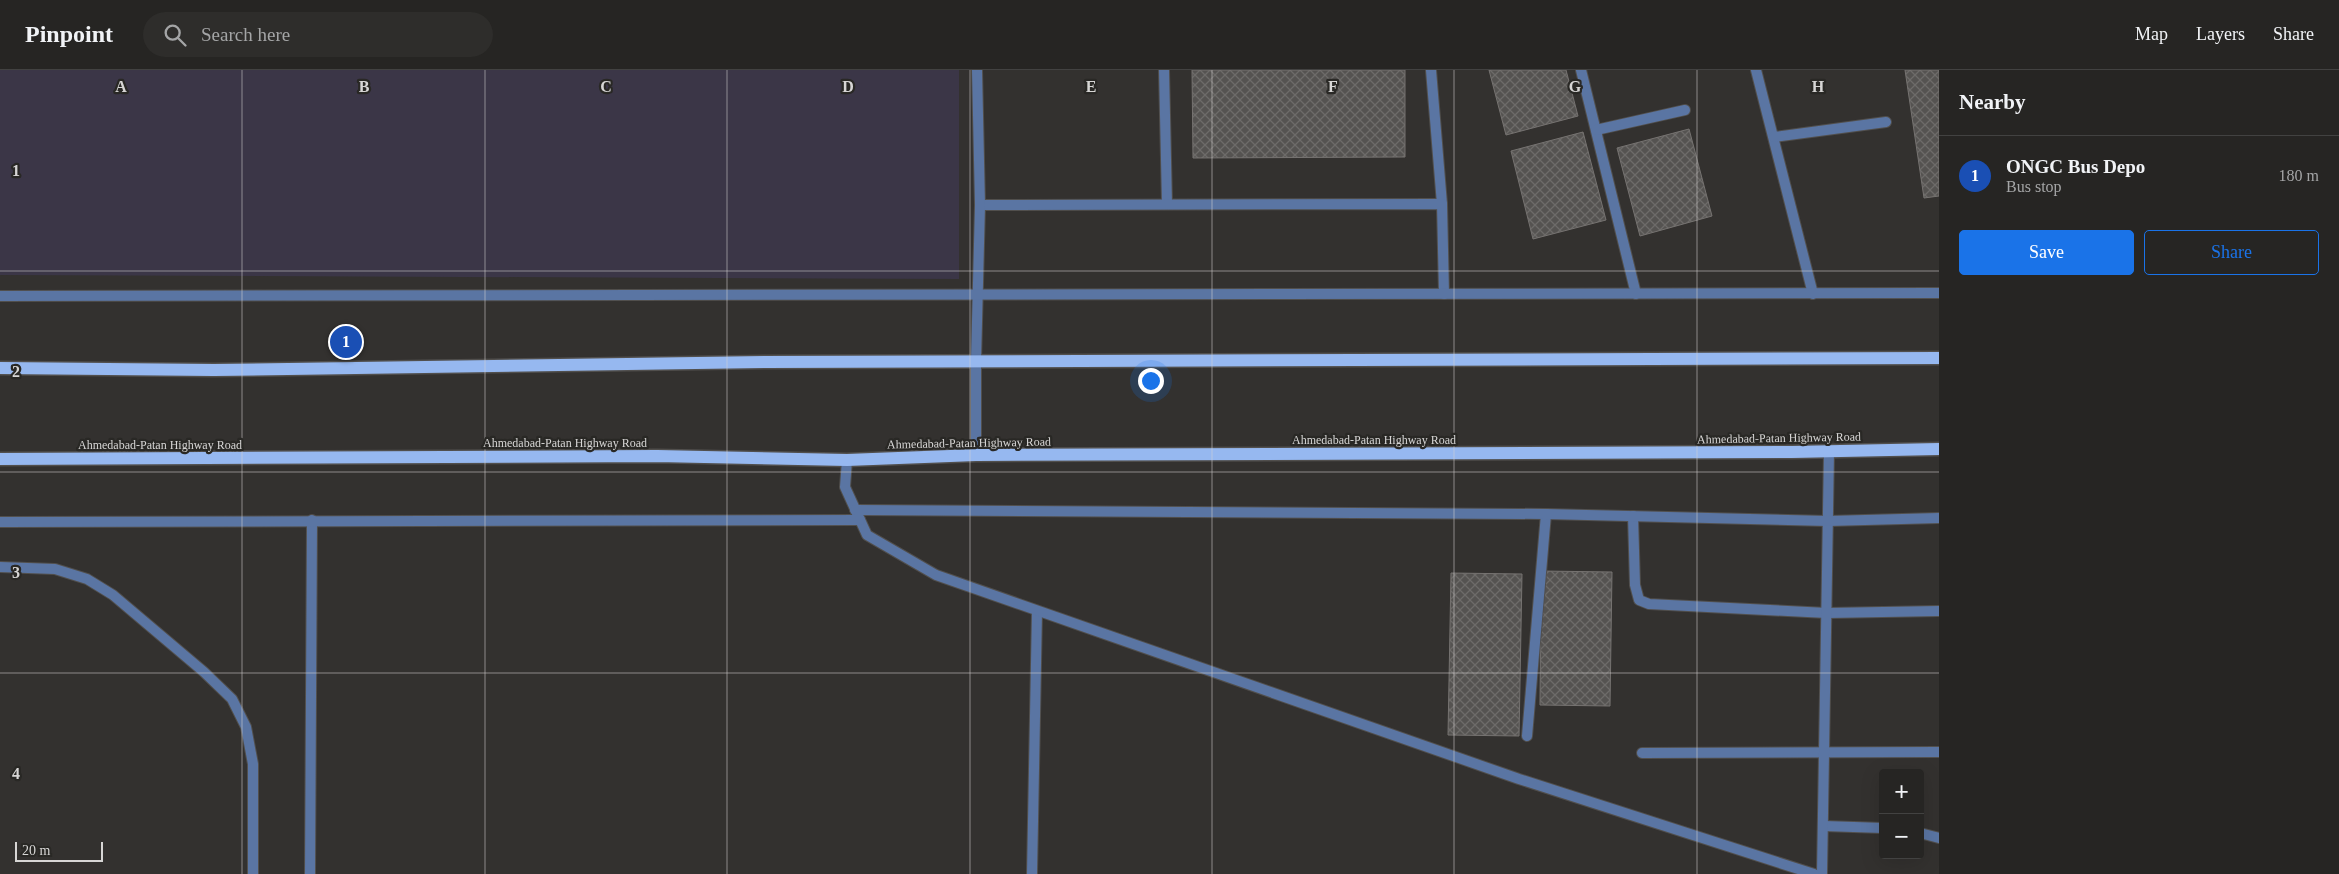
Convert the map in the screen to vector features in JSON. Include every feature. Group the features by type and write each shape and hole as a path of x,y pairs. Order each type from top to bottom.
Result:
{"main road":[{"path":"0,368 214,370 764,362 1939,358"},
{"name":"Ahmedabad-Patan Highway Road","path":"0,459 656,456 846,460 976,455 1939,449"}],"street":[{"path":"976,455 976,361 980,205 977,70"},
{"path":"1164,70 1167,204"},
{"path":"1431,70 1442,204 1444,294"},
{"path":"1581,70 1636,294"},
{"path":"1756,70 1814,294"},
{"path":"1596,130 1685,110"},
{"path":"1774,137 1886,122"},
{"path":"980,205 1442,204"},
{"path":"0,296 1939,293"},
{"path":"1822,874 1829,451"},
{"path":"846,460 845,487 867,535 936,575 1519,779 1814,874"},
{"path":"855,510 1546,514 1828,521 1939,518"},
{"path":"1527,736 1546,514"},
{"path":"1633,516 1635,585 1639,600 1656,606 1827,613 1939,611"},
{"path":"310,874 312,520"},
{"path":"0,522 860,520"},
{"path":"0,567 55,569 87,578 113,595 204,672 232,699 246,727 253,764 253,874"},
{"path":"1032,874 1037,611"},
{"path":"1642,753 1939,752"},
{"path":"1824,826 1879,828"},
{"path":"1924,834 1939,838"}],"shaded area":[{"path":"0,70 959,70 959,279 0,275"}],"building":[{"path":"1192,70 1405,70 1405,157 1193,158"},
{"path":"1489,70 1566,70 1578,116 1506,135"},
{"path":"1905,70 1939,70 1939,196 1924,198"},
{"path":"1689,129 1712,216 1640,236 1617,148"},
{"path":"1583,132 1606,220 1533,239 1511,151"},
{"path":"1541,571 1612,572 1610,706 1540,705"},
{"path":"1451,573 1522,574 1519,736 1448,735"}],"place":[{"name":"ONGC Bus Depo","path":"346,342"}]}
